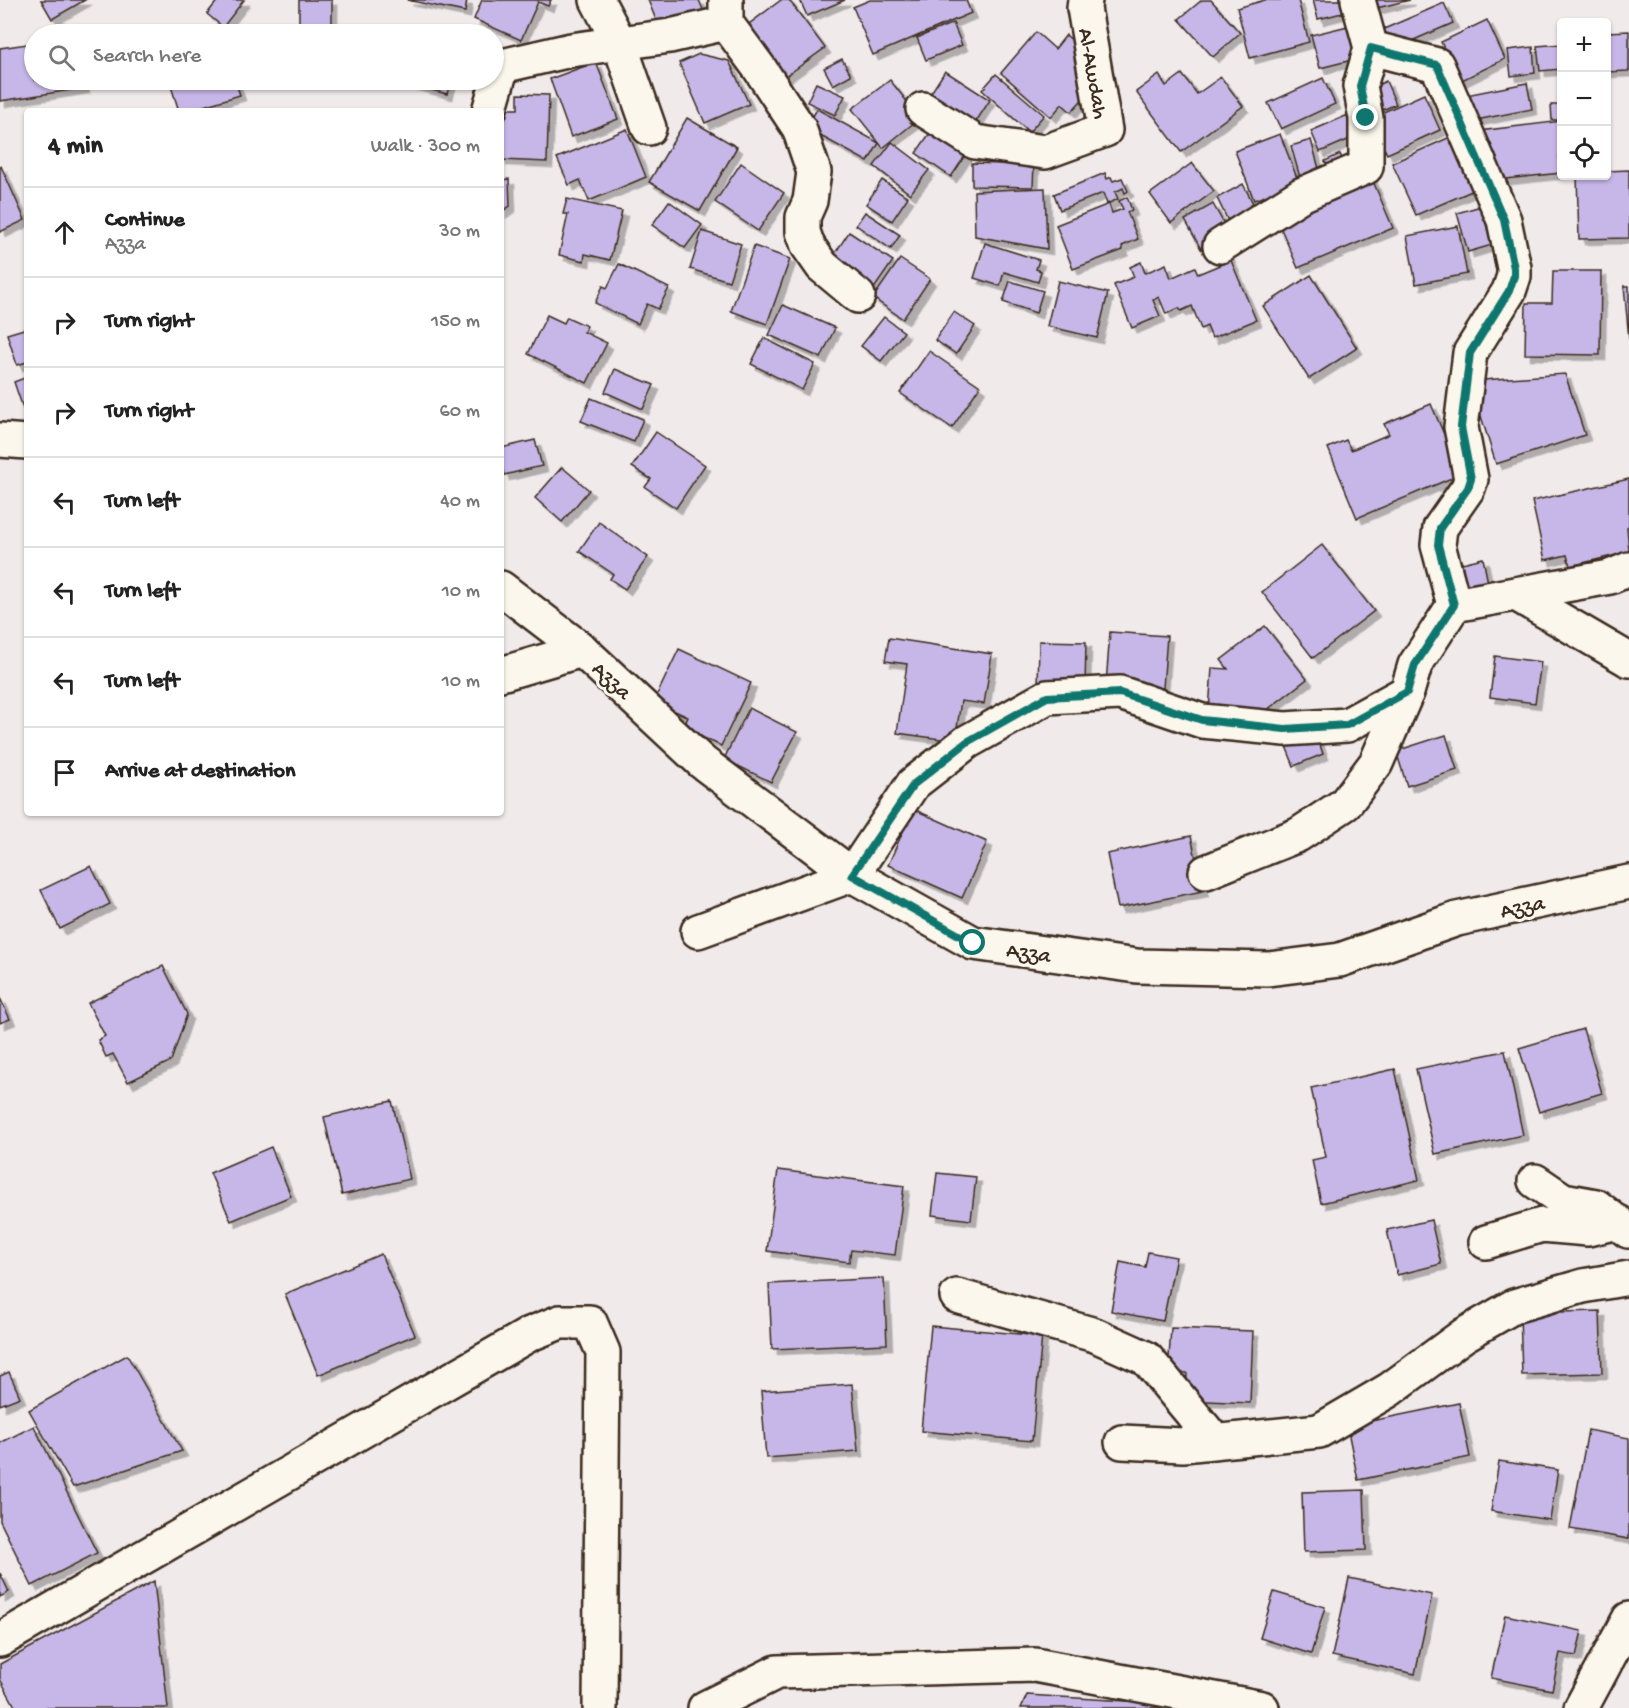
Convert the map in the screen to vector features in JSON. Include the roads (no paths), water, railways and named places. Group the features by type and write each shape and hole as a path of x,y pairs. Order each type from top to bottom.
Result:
{"street":[{"path":"597,0 619,42 649,128"},
{"name":"Al-Awdah","path":"923,109 975,142 1045,153 1105,130 1084,8 1085,0"},
{"path":"1220,246 1302,195 1366,167 1366,118 1360,86 1371,48 1358,0"},
{"path":"504,66 571,50 670,36 726,11 760,69 799,128 814,172 810,201 804,217 804,232 808,246 822,266 858,296"},
{"path":"1371,48 1437,65 1504,220 1514,268 1509,291 1475,342 1468,359 1461,427 1471,479 1468,488 1440,528 1437,540 1454,605"},
{"path":"490,108 495,90"},
{"path":"0,440 24,442"},
{"path":"1206,872 1298,835 1345,804 1376,763 1407,692 1415,665 1454,605 1610,577 1629,569"},
{"name":"Azza","path":"504,590 582,650 702,762 852,875 973,943 1137,966 1268,969 1340,960 1456,919 1629,882"},
{"path":"1516,594 1629,660"},
{"path":"504,673 582,650"},
{"path":"699,931 852,875 914,784 967,742 1047,697 1120,693 1202,720 1285,729 1347,725 1407,692"},
{"path":"1535,1181 1563,1200 1596,1206 1623,1227"},
{"path":"1486,1242 1542,1226 1588,1229 1623,1227"},
{"path":"1122,1442 1184,1445 1214,1440 1319,1431 1389,1390 1464,1335 1514,1306 1583,1286 1629,1278"},
{"path":"957,1296 1095,1335 1146,1358 1214,1440"},
{"path":"0,1640 530,1334 560,1322 590,1322 603,1352 600,1708"},
{"path":"1581,1708 1629,1619"},
{"path":"705,1708 777,1672 1035,1665 1262,1708"}]}
